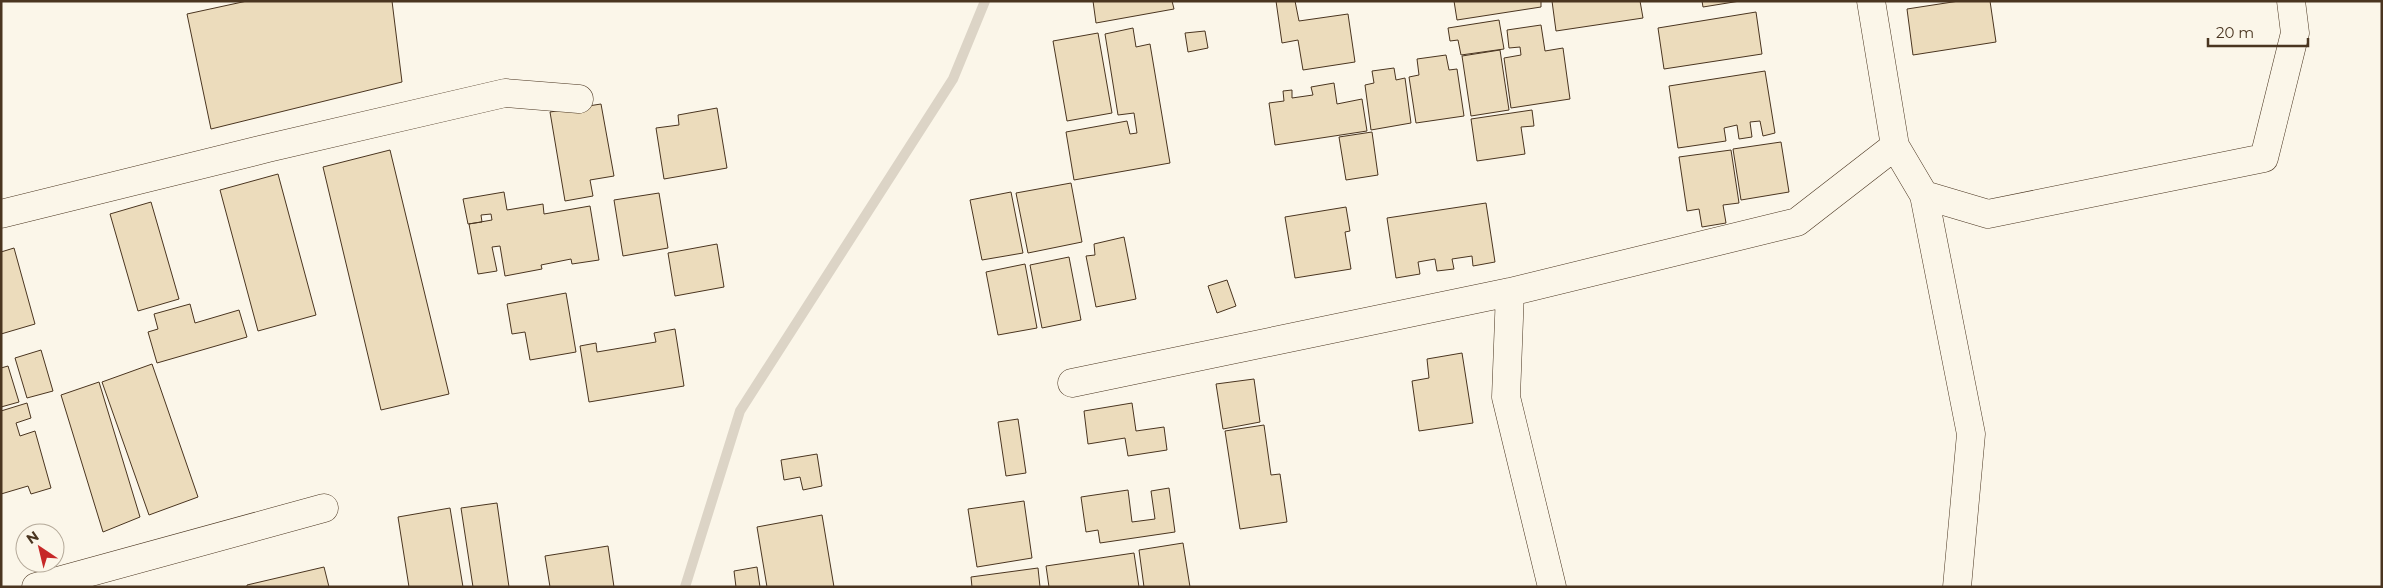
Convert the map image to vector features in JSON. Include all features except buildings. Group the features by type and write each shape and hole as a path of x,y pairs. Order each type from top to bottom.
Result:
{"street":[{"path":"1871,1 1895,146 1924,194 1971,434 1957,587"},
{"path":"1924,194 1988,214 2264,158 2295,33 2290,1"},
{"path":"1,214 268,148 506,93 579,99"},
{"path":"1072,383 1510,292 1798,222 1895,146"},
{"path":"1510,292 1506,397 1552,587"},
{"path":"36,587 324,508"}],"waterway":[{"path":"685,587 740,411 953,79 985,1"}]}
